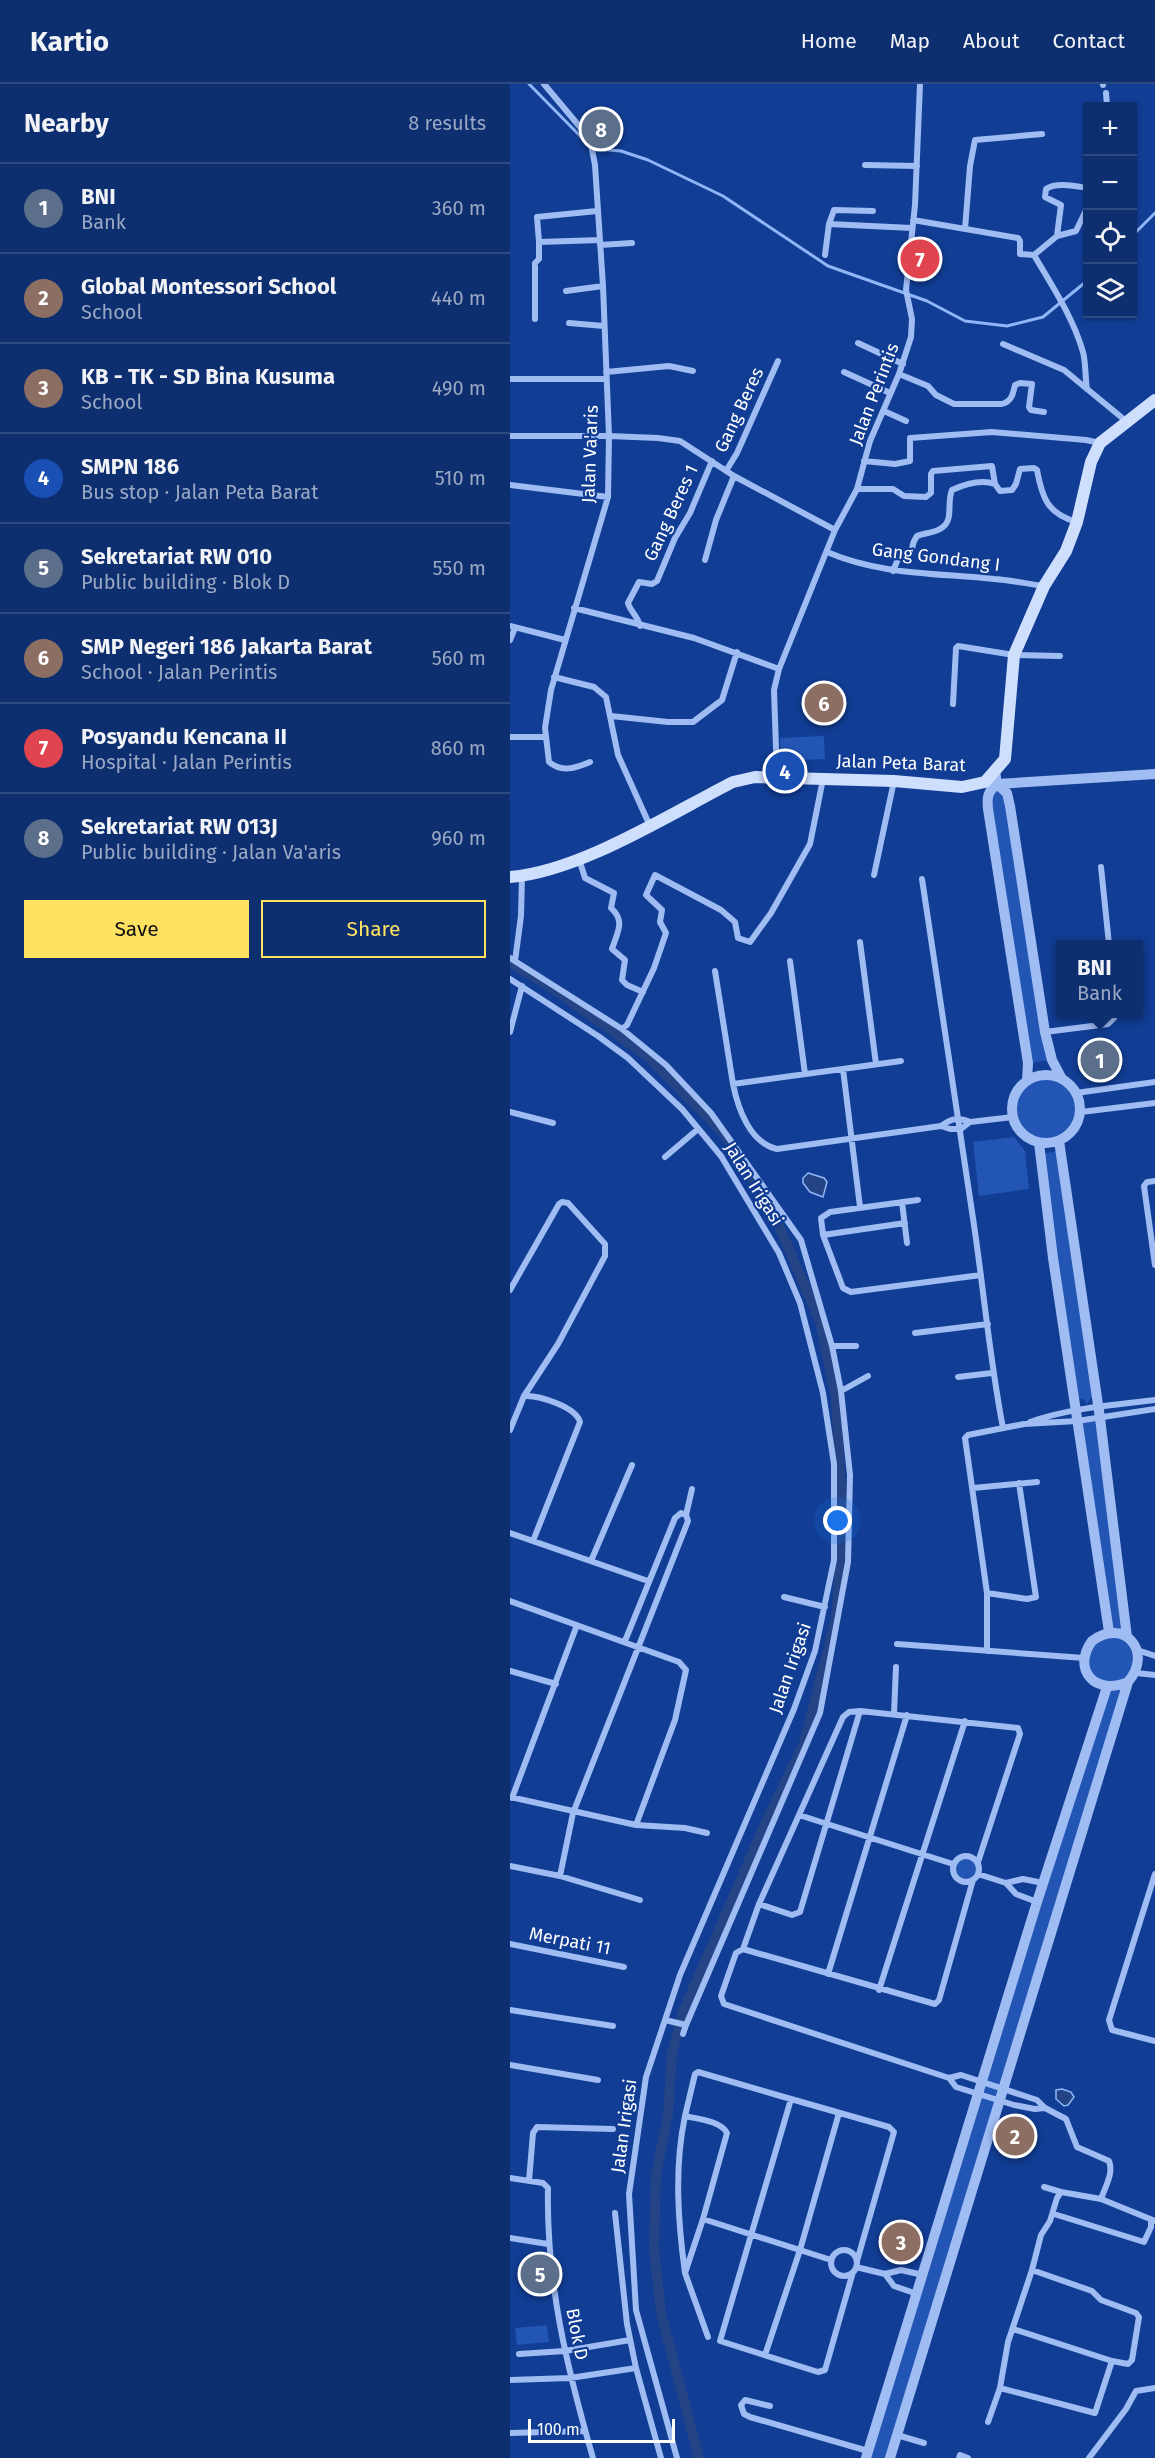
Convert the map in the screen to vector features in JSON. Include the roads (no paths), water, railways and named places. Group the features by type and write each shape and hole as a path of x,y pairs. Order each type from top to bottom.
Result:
{"main road":[{"path":"995,771 1005,759 1014,655 1044,586 1066,551 1077,522 1091,462 1100,443 1155,399"},
{"name":"Jalan Peta Barat","path":"516,877 579,859 650,826 733,782 755,777 894,781 962,787 985,782 995,771"}],"street":[{"name":"Jalan Va'aris","path":"544,84 590,139 595,165 609,436 608,497 554,677 544,737"},
{"name":"Jalan Perintis","path":"777,777 774,690 779,669 835,530 857,489 870,441 899,374 912,337 906,291 917,166 920,84"},
{"path":"1106,93 1107,102"},
{"path":"965,229 970,166 975,140 1042,134"},
{"path":"865,165 917,166"},
{"path":"1057,236 1061,205 1045,197 1046,189 1049,186 1067,185 1083,187"},
{"path":"825,255 829,224 834,210 873,211"},
{"path":"829,224 913,224 965,229 1018,238 1020,255 1034,255 1057,236 1072,234 1076,231 1086,210"},
{"path":"535,319 535,263 539,259 536,221 540,215 597,211"},
{"path":"538,242 632,243"},
{"path":"1034,255 1059,296 1084,354 1087,389"},
{"path":"566,291 603,286"},
{"path":"569,323 604,326"},
{"path":"858,343 903,364"},
{"path":"1003,344 1064,370 1126,421"},
{"name":"Gang Beres","path":"726,471 737,453 778,361"},
{"path":"510,379 606,375 669,366 693,371"},
{"path":"844,372 890,393"},
{"path":"899,374 928,386 936,395 954,404 1002,404 1008,402 1012,397 1015,385 1020,382 1032,384 1029,407 1031,410 1044,412"},
{"path":"884,411 906,421"},
{"path":"864,461 895,464 910,461 908,441 914,438 992,432 1100,443"},
{"path":"510,436 609,436 680,441 734,476 835,530"},
{"name":"Gang Beres 1","path":"640,626 638,618 629,608 628,603 639,582 652,584 657,581 712,461"},
{"path":"857,489 893,489 904,496 926,497 931,493 933,471 992,466 995,484 1000,491 1012,490 1020,470 1034,468 1038,473 1039,488 1048,503 1058,514 1077,522"},
{"path":"705,560 716,520 734,476"},
{"path":"893,571 898,559 909,557 912,554 914,540 917,536 939,530 948,523 950,518 948,498 952,490 968,483 995,484"},
{"path":"510,485 608,497"},
{"name":"Gang Gondang I","path":"826,552 850,561 893,571 996,579 1044,586"},
{"path":"574,608 694,638 779,669"},
{"path":"510,640 512,627 565,640"},
{"path":"952,704 957,646 1014,655 1060,656"},
{"path":"611,716 668,722 693,722 722,700 737,652"},
{"path":"554,677 600,690 606,697 618,755 650,826"},
{"path":"510,737 544,737 549,762 556,768 574,769 590,762"},
{"path":"995,771 997,784 1007,793 1045,1032 1052,1060 1062,1079 1076,1093 1081,1112 1075,1129 1059,1141 1039,1143 1024,1135 1013,1117 1016,1094 1027,1082 1041,1075 1062,1079"},
{"path":"1027,1082 1028,1063 987,796 997,784 1155,774"},
{"path":"622,1029 627,1026 643,992 666,933 660,922 662,910 646,895 655,876 721,910 735,922 738,938 750,942 771,913 810,844 824,778"},
{"path":"874,875 894,781"},
{"path":"579,859 585,878 614,893 611,908 619,915 620,922 612,950 625,960 622,980 627,985 643,992"},
{"path":"997,863 1018,859"},
{"path":"1101,867 1108,940"},
{"path":"516,877 521,916 512,959 622,1029 666,1065 711,1113 801,1240 832,1346 841,1391 849,1475 841,1543 843,1598 820,1713 684,2024 682,2034"},
{"path":"922,879 961,1130 988,1324 992,1373 1003,1428"},
{"path":"860,942 876,1064"},
{"path":"790,961 805,1074"},
{"path":"715,971 733,1084 742,1115 766,1146 777,1149 941,1126 961,1130 970,1122"},
{"name":"Jalan Irigasi","path":"510,979 628,1058 682,1109 721,1156 779,1253 800,1303 823,1394 834,1464 841,1543 834,1560 815,1651 794,1709 680,1975 646,2077 629,2194 636,2310 677,2458"},
{"path":"510,1032 522,986"},
{"path":"1045,1032 1108,1024 1114,1018"},
{"path":"733,1084 901,1061"},
{"path":"843,1069 860,1207"},
{"path":"1076,1093 1155,1082"},
{"path":"1081,1112 1155,1102"},
{"path":"510,1112 553,1123"},
{"path":"941,1126 949,1120 959,1118 970,1122 1013,1117"},
{"path":"665,1157 698,1129"},
{"path":"1059,1141 1100,1413 1127,1637 1137,1650 1139,1661 1136,1673 1128,1682 1116,1688 1107,1687 1090,1677 1085,1668 1084,1658 1092,1641 1109,1632 1127,1637"},
{"path":"1039,1143 1076,1416 1109,1632"},
{"path":"1155,1181 1147,1182 1144,1186 1155,1265"},
{"path":"918,1200 860,1207 825,1214 821,1218 823,1235 843,1288 851,1292 981,1275"},
{"path":"510,1290 562,1202 568,1203 605,1244 605,1256 600,1266 558,1344 524,1396 510,1430"},
{"path":"902,1202 907,1243"},
{"path":"823,1235 905,1223"},
{"path":"915,1333 988,1324"},
{"path":"832,1346 856,1346"},
{"path":"958,1377 992,1373"},
{"path":"841,1391 868,1376"},
{"path":"524,1396 543,1397 574,1412 580,1422 533,1541"},
{"path":"1024,1424 1046,1416 1100,1413 1155,1400"},
{"path":"987,1651 987,1593 965,1438 968,1435 1003,1428 1076,1416 1155,1409"},
{"path":"591,1562 632,1465"},
{"path":"973,1488 1037,1482"},
{"path":"987,1593 1027,1599 1036,1597 1019,1483"},
{"path":"560,1876 573,1813 688,1521 686,1515 692,1489"},
{"path":"625,1641 675,1518 681,1514 686,1515"},
{"path":"510,1533 648,1581"},
{"path":"784,1597 825,1607"},
{"path":"510,1601 679,1662 686,1670 675,1720 636,1825"},
{"path":"578,1624 511,1798 636,1825 685,1828 707,1833"},
{"path":"897,1644 1084,1658"},
{"path":"1137,1650 1155,1656"},
{"path":"894,1714 896,1667"},
{"path":"510,1671 556,1684"},
{"path":"1136,1673 1155,1675"},
{"path":"890,2458 1128,1682"},
{"path":"770,2406 745,2400 741,2405 744,2414 750,2417 867,2455 1037,1902 1107,1687"},
{"path":"759,1904 792,1915 798,1914 860,1711"},
{"path":"744,1949 759,1904 843,1718 849,1712 908,1715 1016,1727 1020,1730 978,1862 978,1874 973,1880 938,2003 931,2004 879,1990 744,1949 736,1953 721,1996 724,2004 949,2078 960,2075 1037,2100 1045,2108 1066,2119 1077,2147 1109,2161 1111,2167 1101,2199"},
{"path":"828,1974 908,1715"},
{"path":"879,1990 965,1721"},
{"path":"799,1815 953,1864"},
{"path":"973,1880 964,1882 958,1880 952,1872 953,1864 963,1855 973,1857 978,1862"},
{"path":"510,1866 560,1876 640,1900"},
{"path":"978,1874 1006,1883 1016,1894 1037,1902"},
{"path":"1155,1874 1152,1894 1109,2020 1112,2030 1155,2041"},
{"path":"1006,1883 1023,1879 1043,1883"},
{"name":"Merpati 11","path":"510,1944 624,1967"},
{"path":"510,2010 613,2026"},
{"path":"666,2020 684,2024"},
{"path":"510,2065 598,2080"},
{"path":"708,2337 685,2274 678,2223 680,2142 695,2074 698,2072 889,2127 894,2132 825,2370 818,2372 720,2341 791,2099"},
{"path":"949,2078 956,2087 1001,2101 1035,2109 1045,2108"},
{"path":"765,2355 800,2250 839,2113"},
{"path":"685,2116 725,2128 727,2133 685,2274"},
{"path":"510,2178 529,2181 533,2133 537,2127 613,2129"},
{"name":"Blok D","path":"529,2181 543,2183 548,2188 548,2244 552,2285 570,2378 593,2458"},
{"path":"1044,2187 1101,2199 1153,2220 1144,2242 1054,2214"},
{"path":"988,2422 1000,2388 1008,2342 1041,2235 1054,2214 1057,2198 1061,2192"},
{"path":"615,2213 630,2340 662,2458"},
{"path":"703,2219 831,2260"},
{"path":"510,2238 548,2244"},
{"path":"844,2250 850,2252 855,2267 849,2275 837,2275 831,2265 831,2260 834,2254 844,2250"},
{"path":"855,2267 885,2274 901,2270 923,2275"},
{"path":"1013,2329 1112,2361 1128,2364 1132,2361 1139,2317 1136,2313 1101,2300 1092,2291 1032,2270"},
{"path":"885,2274 894,2286 917,2294"},
{"path":"519,2354 565,2351 630,2340"},
{"path":"1000,2388 1095,2414 1112,2361"},
{"path":"510,2380 570,2378 636,2368"},
{"path":"1089,2458 1126,2409 1136,2391 1155,2388"},
{"path":"510,2433 585,2431"},
{"path":"897,2435 924,2443"},
{"path":"959,2458 960,2455 968,2458"}],"waterway":[{"path":"529,84 590,146 597,149 621,151 648,160 723,196 828,266 927,301 965,321 1007,326 1043,317 1083,284"},
{"path":"1137,231 1155,213"},
{"path":"510,963 549,986 647,1056 724,1134 777,1221 820,1322 836,1398 843,1528 836,1619 803,1746 769,1815 683,2012 672,2053 668,2114 656,2175 654,2248 661,2313 699,2458"}],"place":[{"name":"Sekretariat RW 013J","path":"601,129"},
{"name":"Posyandu Kencana II","path":"920,259"},
{"name":"SMP Negeri 186 Jakarta Barat","path":"824,703"},
{"name":"SMPN 186","path":"785,771"},
{"name":"BNI","path":"1100,1060"},
{"name":"Global Montessori School","path":"1015,2136"},
{"name":"KB - TK - SD Bina Kusuma","path":"901,2242"},
{"name":"Sekretariat RW 010","path":"540,2274"}]}
